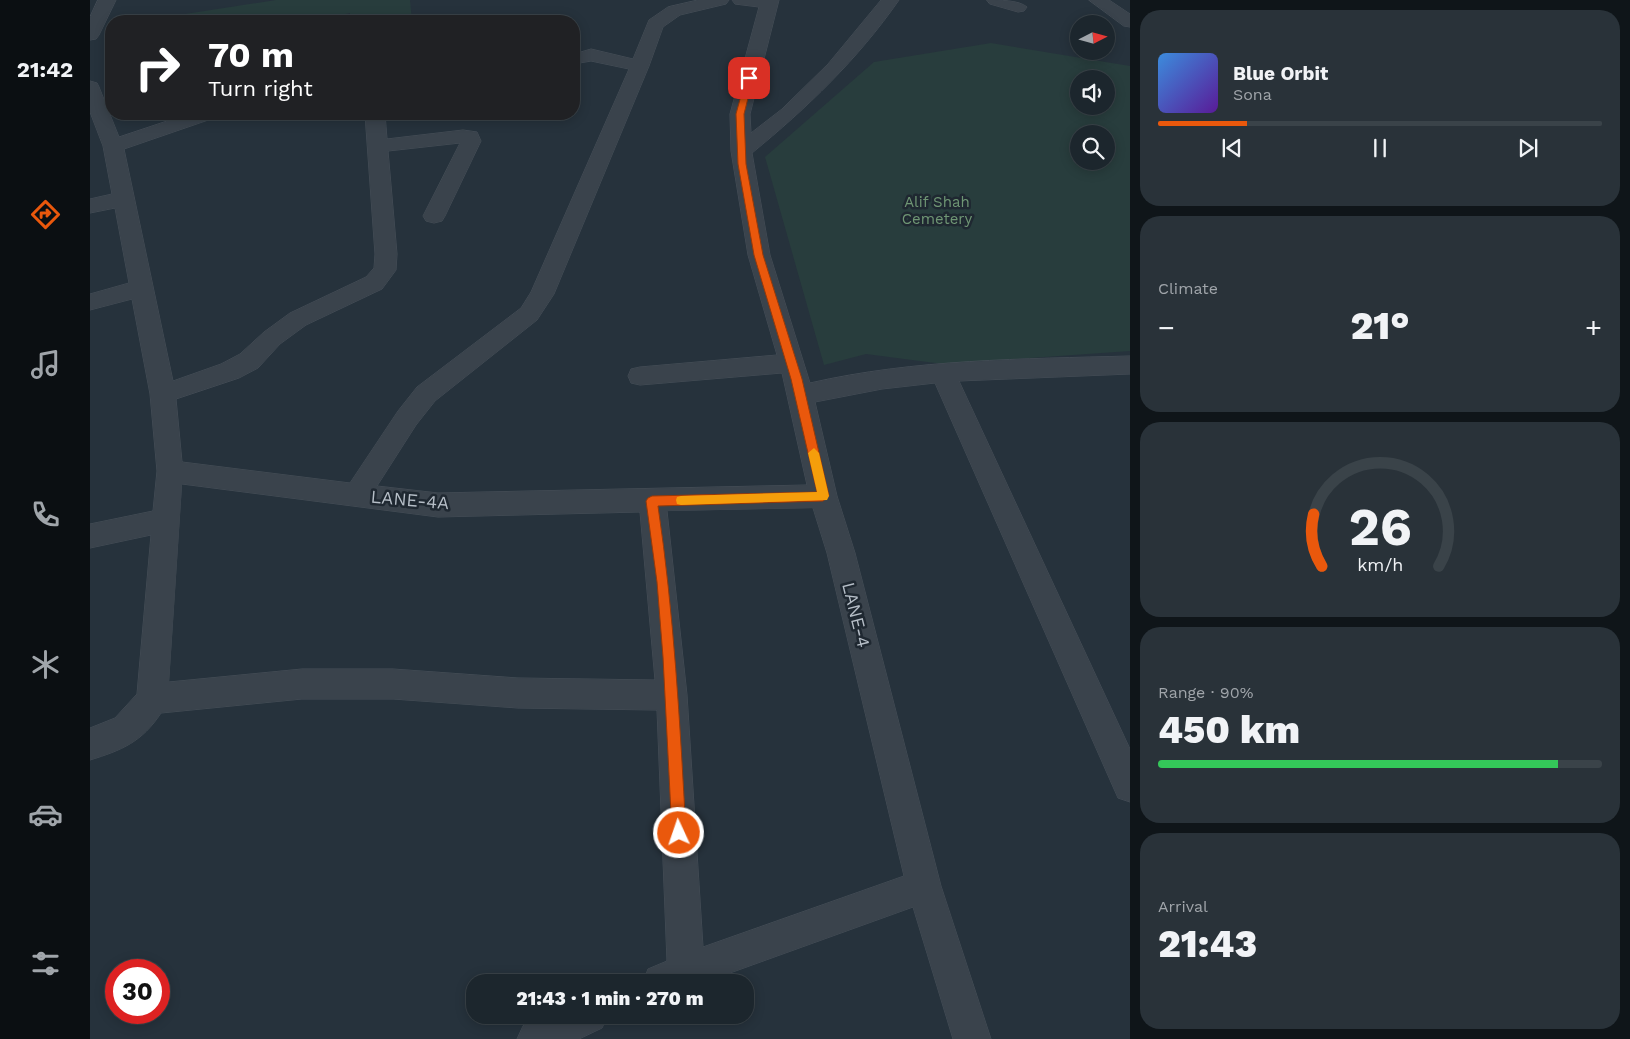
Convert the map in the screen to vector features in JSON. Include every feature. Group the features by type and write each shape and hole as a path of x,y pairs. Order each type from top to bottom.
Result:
{"street":[{"path":"90,36 107,0"},
{"path":"357,495 407,418 426,394 529,314 542,294 640,66 655,24 674,11 720,0"},
{"path":"741,0 769,1"},
{"path":"741,151 790,112 828,74 890,0"},
{"path":"996,0 1018,7"},
{"path":"1098,0 1130,22"},
{"name":"LANE-4","path":"769,1 740,114 741,151 758,255 801,395 823,496 841,553 924,886 972,1039"},
{"path":"580,58 591,55 640,66"},
{"path":"90,87 112,146 124,199 163,394 170,471 152,699 139,720 118,736 90,744"},
{"path":"112,146 189,120"},
{"path":"163,394 230,371 249,361 272,338 298,319 374,283 385,270 386,254 375,120"},
{"path":"377,146 470,136 471,141 434,216"},
{"path":"90,206 124,199"},
{"path":"90,302 142,288"},
{"path":"640,376 792,363"},
{"path":"801,395 831,387 884,378 990,370 1130,365"},
{"path":"943,374 1130,786"},
{"name":"LANE-4A","path":"170,471 438,505 823,496"},
{"path":"652,501 663,582 672,695 674,974"},
{"path":"90,536 166,520"},
{"path":"152,699 302,684 393,684 518,694 672,695"},
{"path":"682,974 924,886"},
{"path":"536,1039 569,1024"}],"green space":[{"path":"276,0 410,0 411,15 350,15 350,13 340,15 179,15"},
{"name":"Alif Shah Cemetery","path":"991,43 1070,56 1070,60 1094,60 1130,66 1130,351 943,364 866,354 824,365 765,157 874,62"}],"slow traffic":[{"path":"681,500 776,499 823,496 814,453"}],"route":[{"path":"679,833 672,695 663,582 652,501 776,499 823,496 801,395 758,255 742,164 740,114 749,78"}]}
